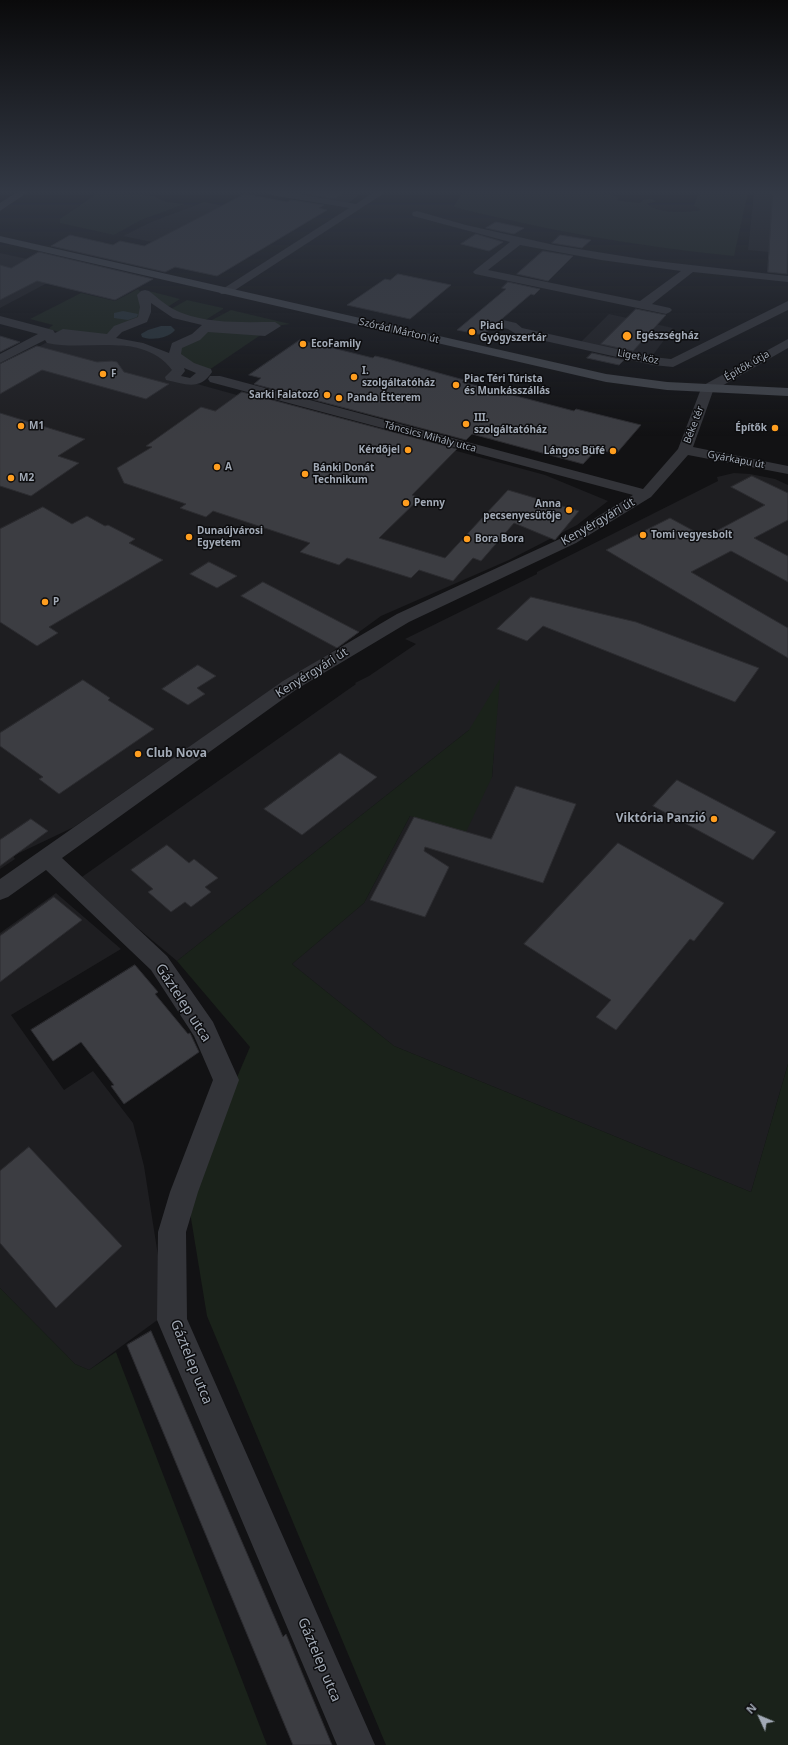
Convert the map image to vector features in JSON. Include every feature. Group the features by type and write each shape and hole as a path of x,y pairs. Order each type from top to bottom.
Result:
{"street":[{"name":"Szórád Márton út","path":"146,273 579,372 632,382 707,389 788,392"},
{"path":"225,292 254,273"},
{"path":"486,273 666,310"},
{"path":"643,305 685,273"},
{"path":"734,273 788,279"},
{"path":"0,320 50,336 64,343 84,341 113,342 149,349 166,356 176,365 179,371 171,377 192,382 206,372 185,364 177,358 175,355 176,346 196,337 205,328 240,328 265,332 275,326 230,325 195,320 163,308 145,293 143,295 146,302 146,309 142,319 118,329 110,338 71,335 64,333 50,336 0,359"},
{"name":"Liget köz","path":"503,324 512,326 518,331 653,361 673,363 788,305"},
{"name":"Építők útja","path":"707,389 788,343"},
{"name":"Táncsics Mihály utca","path":"215,379 646,494"},
{"name":"Béke tér","path":"646,494 685,450 707,389"},
{"name":"Gyárkapu út","path":"685,450 788,470"},
{"name":"Kenyérgyári út","path":"0,890 290,685 403,618 570,540 646,494"},
{"name":"Gáztelep utca","path":"47,857 159,963 204,1030 226,1080 184,1192 172,1232 172,1320 356,1745"}],"shaded area":[{"path":"0,273 65,273 0,308"},
{"path":"138,289 143,295 143,319 113,334 71,335 48,329 53,325 30,319 81,293 115,301"},
{"path":"149,291 180,299 166,308"},
{"path":"187,300 223,309 204,321 169,310"},
{"path":"231,310 290,324 275,326 208,322"},
{"path":"123,311 138,314 137,317 128,320 114,318 114,313"},
{"name":"Egészségház","path":"609,314 673,328 650,359 580,343"},
{"path":"161,326 171,326 175,330 169,335 160,338 150,339 142,337 141,334"},
{"path":"205,328 265,332 206,372 185,364 176,346"},
{"path":"51,340 90,341 149,349 176,365 172,377 399,440 431,444 545,475 608,501 577,525 509,560 381,616 333,651 235,715 74,827 13,856 15,859 0,869 0,368"},
{"path":"734,473 750,474 775,479 788,485 788,1064 751,1192 394,1046 292,964 364,903 410,816 492,777 494,749 469,730 177,961 79,879 356,684 355,683 369,676 416,644 405,639 537,574 537,572 718,481 717,477"},
{"path":"500,679 492,777 466,832 410,816 364,903 292,964 394,1046 751,1192 788,1064 788,1745 386,1745 207,1316 187,1194 250,1047 177,961 469,730"},
{"path":"56,893 121,949 11,1015 64,1090 93,1071 133,1123 144,1166 167,1313 89,1370 75,1364 0,1288 0,933"},
{"path":"0,1288 75,1364 89,1370 116,1352 267,1745 0,1745"}],"building":[{"path":"0,273 129,273 153,279 115,300 37,281 0,300"},
{"path":"205,273 221,273 217,276"},
{"path":"518,273 556,273 548,281"},
{"path":"398,274 451,285 410,319 347,305 385,279 390,280"},
{"path":"508,282 540,289 534,295 531,294 483,335 457,330 506,289 502,288"},
{"path":"636,309 666,315 633,351 601,344"},
{"path":"0,336 20,342 0,352"},
{"path":"300,340 373,358 375,356 388,359 464,380 462,382 574,411 576,409 641,425 616,454 597,449 583,464 472,434 466,440 254,384 261,378 249,375"},
{"name":"F","path":"37,346 97,362 117,362 124,372 169,384 146,399 42,370 0,394 0,364"},
{"path":"592,353 624,360 619,365 587,358"},
{"path":"242,392 457,449 412,495 420,498 379,538 445,558 508,490 579,511 555,540 514,523 481,561 473,558 453,581 419,570 411,578 347,558 339,565 300,552 310,543 213,511 206,517 180,508 186,504 124,483 117,468 152,447 146,446 201,407 215,411"},
{"path":"0,413 85,439 58,456 79,463 31,496 0,486"},
{"path":"752,476 788,493 788,520 754,538 788,556 788,582 731,551 691,572 788,628 788,658 606,550 670,518 705,537 765,505 731,487"},
{"name":"P","path":"43,507 72,524 87,516 105,526 108,525 135,539 129,543 163,560 49,627 58,633 37,646 0,622 0,529"},
{"path":"209,562 237,576 217,588 190,574"},
{"path":"263,582 359,632 337,648 241,596"},
{"path":"531,597 636,622 759,668 735,702 543,626 527,641 497,629"},
{"path":"198,665 216,676 197,688 205,694 188,705 162,689"},
{"path":"83,680 110,698 108,700 154,729 59,794 39,779 43,777 0,746 0,733"},
{"path":"340,753 377,777 302,835 264,809"},
{"name":"Viktória Panzió","path":"677,780 776,832 753,860 653,806"},
{"path":"516,786 576,804 543,883 425,847 424,851 449,867 425,917 370,900 414,817 491,839"},
{"path":"31,819 48,831 0,866 0,840"},
{"path":"618,843 724,903 694,941 690,939 616,1030 596,1017 611,1000 524,944"},
{"path":"167,845 189,863 194,859 218,878 205,887 211,892 191,907 185,902 171,912 148,892 153,889 131,870"},
{"path":"54,897 82,920 0,982 0,936"},
{"path":"135,965 158,992 155,994 188,1034 190,1033 199,1052 124,1104 111,1086 114,1085 81,1042 53,1061 31,1030"},
{"path":"29,1147 122,1246 56,1308 0,1243 0,1171"},
{"path":"151,1331 283,1637 286,1634 332,1745 293,1745 127,1345"}],"place":[{"name":"Piaci Gyógyszertár","path":"472,332"},
{"name":"Egészségház","path":"627,336"},
{"name":"EcoFamily","path":"303,344"},
{"name":"F","path":"103,374"},
{"name":"I. szolgáltatóház","path":"354,377"},
{"name":"Piac Téri Túrista és Munkásszállás","path":"456,385"},
{"name":"Sarki Falatozó","path":"327,395"},
{"name":"Panda Étterem","path":"339,398"},
{"name":"III. szolgáltatóház","path":"466,424"},
{"name":"M1","path":"21,426"},
{"name":"Építők","path":"775,428"},
{"name":"Kérdőjel","path":"408,450"},
{"name":"Lángos Büfé","path":"613,451"},
{"name":"A","path":"217,467"},
{"name":"Bánki Donát Technikum","path":"305,474"},
{"name":"M2","path":"11,478"},
{"name":"Penny","path":"406,503"},
{"name":"Anna pecsenyesütője","path":"569,510"},
{"name":"Tomi vegyesbolt","path":"643,535"},
{"name":"Dunaújvárosi Egyetem","path":"189,537"},
{"name":"Bora Bora","path":"467,539"},
{"name":"P","path":"45,602"},
{"name":"Club Nova","path":"138,754"},
{"name":"Viktória Panzió","path":"714,819"}]}
